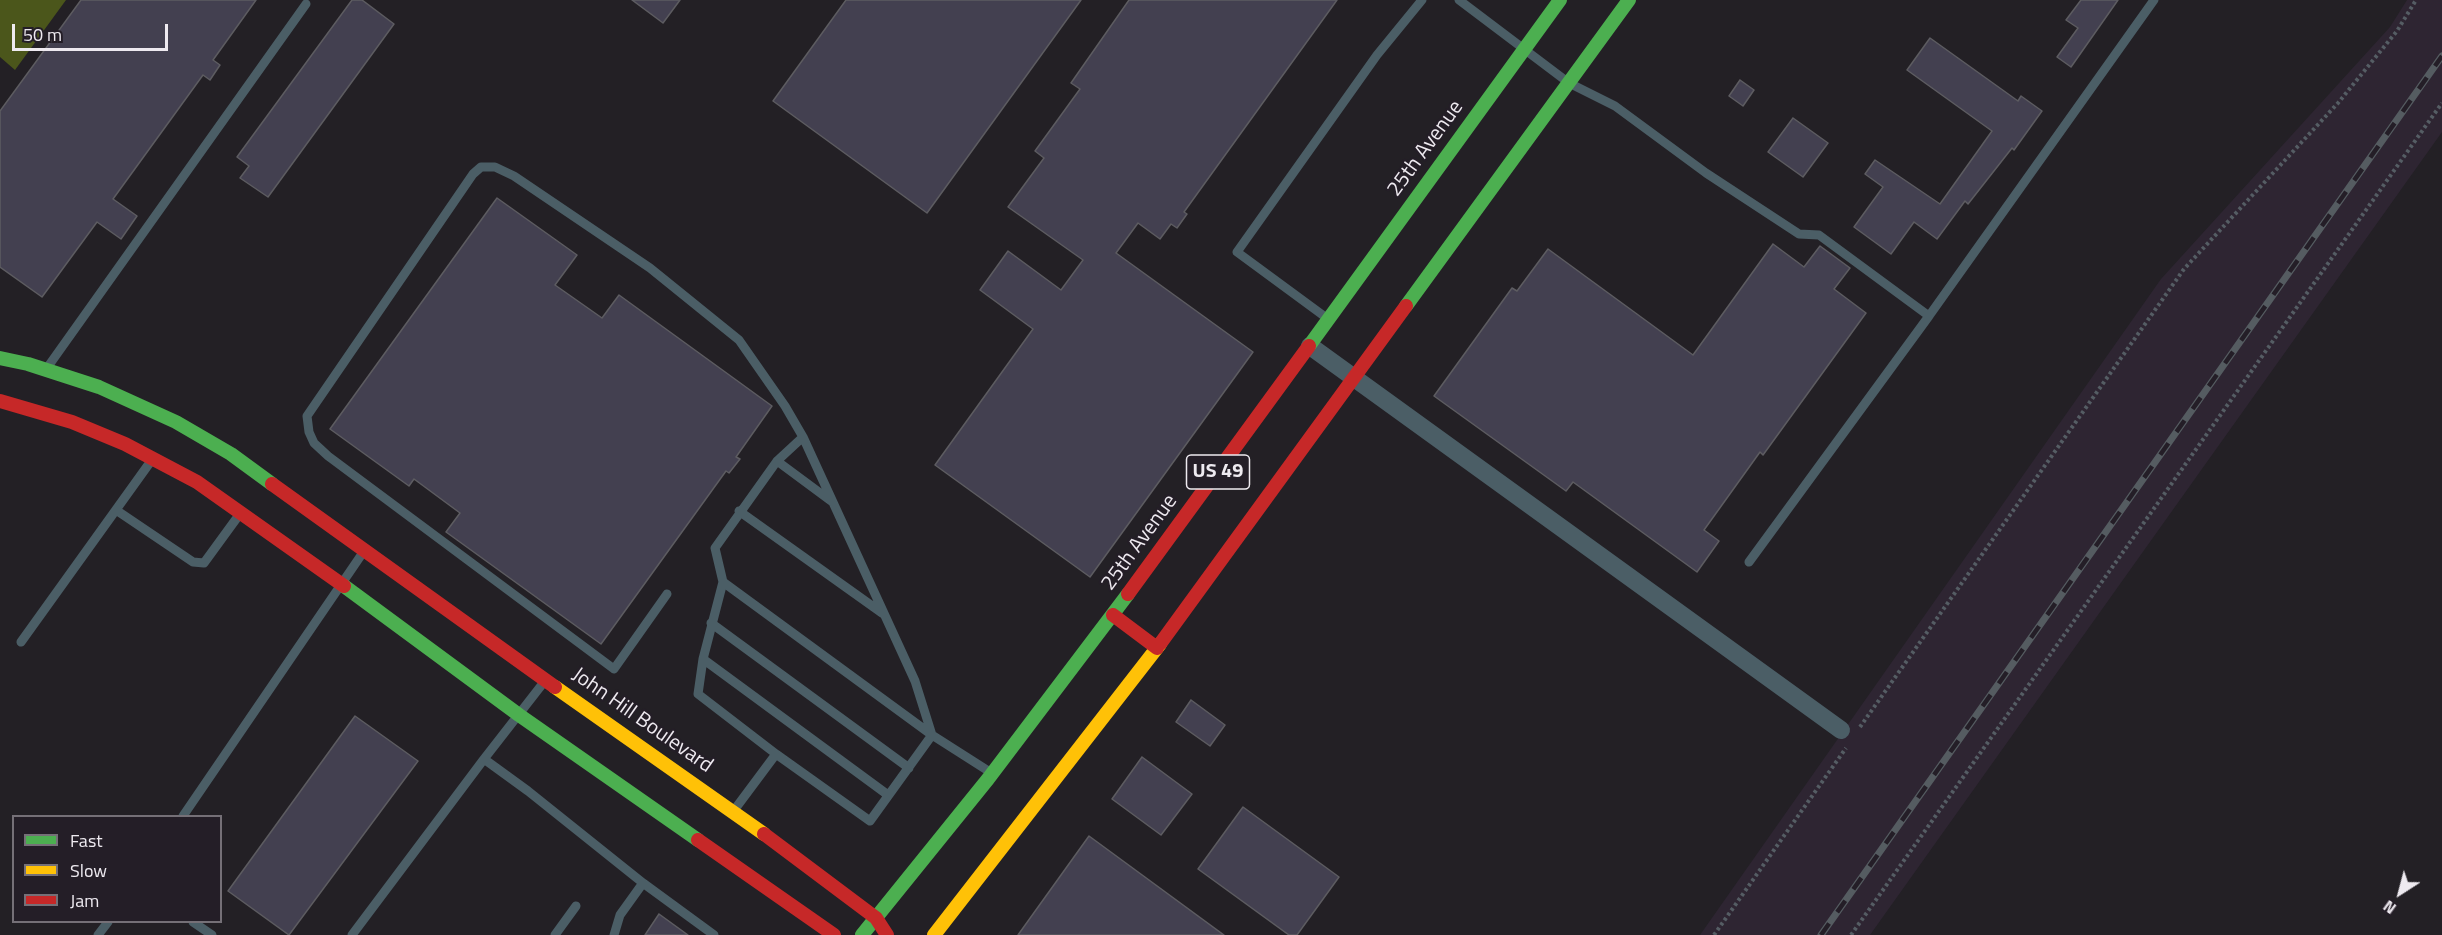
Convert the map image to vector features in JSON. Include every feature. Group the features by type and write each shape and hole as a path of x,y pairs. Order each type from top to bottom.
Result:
{"main road":[{"name":"25th Avenue","path":"862,935 992,774 1113,615 1560,0"},
{"name":"US 49","path":"934,935 1157,648 1629,0"},
{"name":"John Hill Boulevard","path":"0,358 99,387 176,422 231,454 545,680 733,811 876,918 887,935"},
{"path":"0,401 72,422 124,444 197,482 519,715 834,935"},
{"path":"1113,615 1157,648"}],"street":[{"path":"1310,346 1851,733"}],"lane":[{"path":"1329,319 1237,252 1377,55 1422,0"},
{"path":"1459,0 1569,83 1615,106 1706,172 1799,234 1820,235 1929,316"},
{"path":"1749,562 1929,316 2154,0"},
{"path":"46,370 306,4"},
{"path":"668,594 614,669 328,456 311,438 306,423 308,416 473,174 481,167 488,166 514,176 650,268 740,340 785,406 803,438 915,681 932,735"},
{"path":"803,438 777,461 739,511 715,548 723,582 711,623 698,694 870,821 932,735"},
{"path":"21,642 153,459"},
{"path":"777,461 833,503"},
{"path":"116,510 193,562 204,563 240,513"},
{"path":"739,511 884,614"},
{"path":"184,815 366,549"},
{"path":"723,582 932,735 992,774"},
{"path":"711,623 909,768"},
{"path":"703,659 888,795"},
{"path":"352,935 545,680"},
{"path":"733,811 777,754"},
{"path":"484,759 528,791 643,883 714,935"},
{"path":"614,935 620,915 643,883"},
{"path":"555,935 576,906"},
{"path":"196,923 212,935"}],"path":[{"path":"1714,935 1851,733 2184,269 2338,103 2397,31 2416,0"},
{"path":"1851,935 2442,103"}],"shaded area":[{"path":"2407,0 2442,0 2442,132 1870,935 1700,935 2161,279 2390,27"}],"green space":[{"path":"0,0 66,0 15,70 0,57"}],"building":[{"path":"81,0 256,0 213,60 220,65 210,80 203,75 113,199 137,216 121,239 97,222 42,297 0,267 0,111"},
{"path":"352,0 362,0 394,24 268,197 240,178 249,166 237,157"},
{"path":"632,0 680,0 663,23"},
{"path":"846,0 1081,0 927,213 773,101"},
{"path":"1129,0 1337,0 1184,212 1187,214 1177,228 1171,224 1160,239 1138,223 1116,253 1253,352 1090,577 935,465 1033,329 980,290 1008,251 1061,290 1083,260 1008,207 1044,158 1035,151 1080,89 1071,83"},
{"path":"2081,0 2118,0 2071,67 2057,57 2078,28 2066,20"},
{"path":"1930,38 2018,101 2021,96 2042,111 2014,150 2012,148 1968,204 1965,201 1937,239 1914,222 1891,254 1854,227 1883,187 1865,174 1875,160 1940,204 1992,131 1907,70"},
{"path":"1740,80 1754,90 1743,106 1729,96"},
{"path":"1793,118 1828,143 1803,177 1768,152"},
{"path":"497,198 577,255 555,285 602,318 619,295 772,406 736,457 740,459 729,473 726,471 601,644 446,532 460,513 414,479 409,486 330,429"},
{"path":"1773,244 1804,267 1820,246 1850,268 1834,289 1866,313 1763,455 1760,452 1704,530 1719,541 1697,572 1573,482 1566,491 1434,396 1512,288 1517,291 1548,249 1693,355"},
{"path":"1191,700 1225,725 1210,746 1176,722"},
{"path":"355,716 418,761 289,935 228,891"},
{"path":"1142,757 1192,794 1161,835 1112,799"},
{"path":"1243,807 1339,877 1297,935 1289,935 1198,869"},
{"path":"1089,836 1224,935 1018,935"},
{"path":"659,914 688,935 645,935"}],"railway":[{"path":"1821,935 2442,56"}],"traffic: fast":[{"path":"1309,346 1560,0"},
{"path":"1406,306 1629,0"},
{"path":"0,358 28,364 99,387 176,422 231,454 272,484"},
{"path":"344,586 519,715 698,840"},
{"path":"862,935 988,779 1128,594"}],"traffic: slow":[{"path":"934,935 1160,644"},
{"path":"555,687 764,834"}],"traffic: jam":[{"path":"1160,644 1406,306"},
{"path":"1128,594 1309,346"},
{"path":"0,401 72,422 125,444 197,482 344,586"},
{"path":"272,484 555,687"},
{"path":"1113,615 1157,648"},
{"path":"764,834 876,918 887,935"},
{"path":"698,840 834,935"}]}
